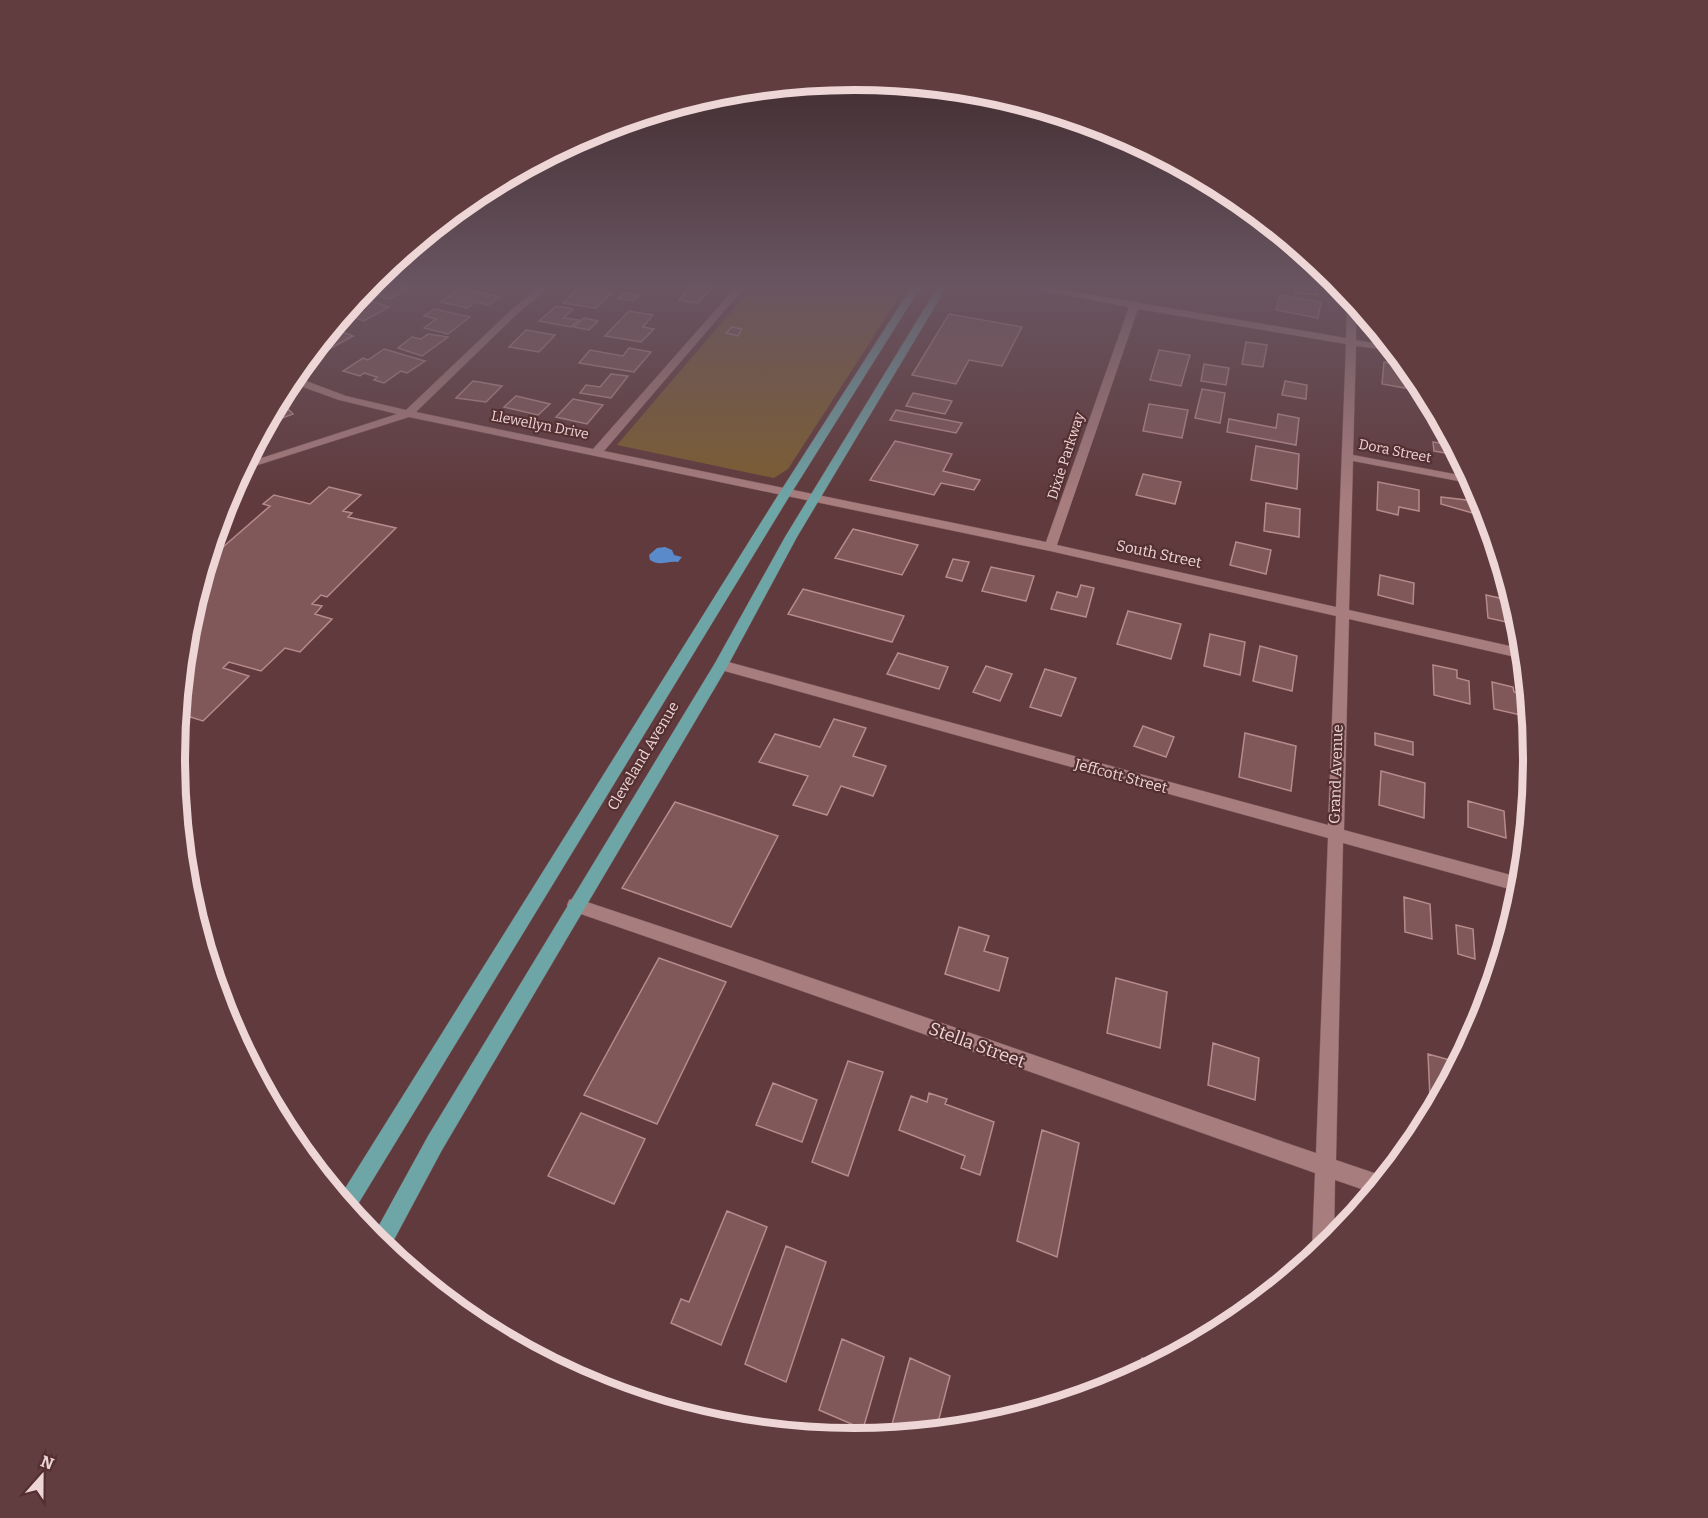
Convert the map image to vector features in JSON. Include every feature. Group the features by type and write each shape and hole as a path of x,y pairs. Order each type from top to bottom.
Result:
{"main road":[{"name":"Cleveland Avenue","path":"350,1199 786,492 871,359"},
{"name":"Cleveland Avenue","path":"385,1236 435,1143 575,905 721,665 814,498 899,359"}],"street":[{"path":"254,464 408,414 464,359"},
{"path":"597,452 678,359"},
{"name":"Dixie Parkway","path":"1050,548 1116,359"},
{"name":"Grand Avenue","path":"1323,1235 1350,359"},
{"name":"Llewellyn Drive","path":"301,383 343,398 408,414 786,492"},
{"name":"Dora Street","path":"1347,457 1461,479"},
{"name":"South Street","path":"786,492 1342,612 1514,652"},
{"name":"Jeffcott Street","path":"721,665 1511,882"},
{"name":"Stella Street","path":"575,905 843,995 1083,1082 1372,1182"}],"shaded area":[{"path":"691,359 859,359 788,469 774,478 617,445"}],"water":[{"path":"665,547 672,550 674,555 682,557 678,562 657,563 650,560 649,555 657,548"}],"building":[{"path":"362,359 418,359 425,361 407,373 401,371 384,383 374,380 377,377 364,373 360,376 343,371"},
{"path":"583,359 645,359 634,372 579,363"},
{"path":"922,359 1006,359 1002,366 969,360 956,384 912,375"},
{"path":"1156,359 1189,359 1181,386 1150,380"},
{"path":"1243,359 1264,359 1263,367 1242,364"},
{"path":"1384,362 1393,364 1405,380 1405,388 1382,384"},
{"path":"1204,364 1229,368 1226,385 1201,381"},
{"path":"611,374 628,376 611,398 580,393 586,385 600,387"},
{"path":"473,381 502,386 486,402 456,398"},
{"path":"1285,381 1307,385 1306,399 1282,395"},
{"path":"1202,389 1225,393 1220,423 1195,418"},
{"path":"913,393 952,401 945,414 906,406"},
{"path":"516,396 550,404 538,415 504,407"},
{"path":"573,399 603,405 587,424 556,417"},
{"path":"1149,404 1188,410 1182,438 1143,431"},
{"path":"286,407 293,414 278,420"},
{"path":"896,410 962,423 956,433 890,420"},
{"path":"1278,414 1299,418 1296,445 1227,432 1229,419 1276,428"},
{"path":"895,441 952,454 943,471 980,480 974,490 941,483 934,495 870,480"},
{"path":"1433,442 1444,444 1449,454 1434,451"},
{"path":"1256,446 1299,454 1297,489 1251,480"},
{"path":"1143,474 1181,482 1175,504 1136,495"},
{"path":"1378,482 1419,490 1419,511 1399,507 1398,515 1377,510"},
{"path":"329,487 361,495 343,511 352,513 348,517 396,528 327,597 321,595 312,604 322,606 315,614 332,619 300,652 285,648 261,671 229,662 223,668 249,676 203,721 186,716 198,628 220,546 223,547 270,506 263,504 274,495 310,504"},
{"path":"1441,497 1471,501 1476,514 1441,504"},
{"path":"1266,503 1300,509 1299,537 1264,531"},
{"path":"853,529 918,545 902,575 835,558"},
{"path":"1236,542 1271,550 1266,574 1230,565"},
{"path":"953,559 969,562 962,581 946,577"},
{"path":"991,567 1034,576 1026,601 982,591"},
{"path":"1380,575 1414,583 1413,604 1378,595"},
{"path":"1081,585 1094,588 1086,617 1051,609 1057,592 1077,597"},
{"path":"803,589 904,616 892,642 788,614"},
{"path":"1486,595 1503,599 1509,623 1488,618"},
{"path":"1128,611 1181,624 1171,659 1117,644"},
{"path":"1210,634 1245,642 1240,675 1204,666"},
{"path":"1260,646 1297,656 1292,691 1253,681"},
{"path":"898,653 948,667 939,689 887,674"},
{"path":"1433,665 1457,670 1457,678 1469,681 1470,704 1434,695"},
{"path":"986,666 1012,674 1000,701 973,692"},
{"path":"1045,669 1076,678 1061,716 1030,707"},
{"path":"1492,682 1513,687 1514,692 1519,693 1522,715 1494,709"},
{"path":"834,719 866,728 853,756 886,766 873,796 841,786 827,815 793,805 808,776 759,762 775,734 820,747"},
{"path":"1143,726 1174,737 1166,757 1134,746"},
{"path":"1245,733 1296,746 1291,791 1239,777"},
{"path":"1375,733 1413,742 1413,755 1375,745"},
{"path":"1381,771 1425,783 1424,818 1379,805"},
{"path":"1468,801 1504,811 1506,838 1468,827"},
{"path":"675,802 778,836 731,927 622,888"},
{"path":"1404,897 1430,904 1432,939 1405,932"},
{"path":"1456,925 1473,929 1475,959 1458,954"},
{"path":"959,927 989,936 984,951 1008,958 999,991 945,974"},
{"path":"659,958 726,982 657,1124 584,1095"},
{"path":"1116,978 1167,992 1160,1048 1107,1033"},
{"path":"1213,1043 1259,1058 1255,1100 1208,1085"},
{"path":"1428,1054 1451,1060 1430,1098"},
{"path":"848,1061 883,1072 848,1176 812,1162"},
{"path":"773,1083 817,1100 802,1142 756,1125"},
{"path":"929,1093 947,1099 945,1104 994,1122 980,1175 961,1168 965,1156 899,1130 911,1096 927,1102"},
{"path":"581,1113 645,1139 614,1204 548,1176"},
{"path":"1042,1130 1079,1143 1057,1257 1017,1241"},
{"path":"727,1211 767,1227 721,1345 671,1323 681,1299 689,1302"},
{"path":"786,1246 826,1262 786,1382 745,1364"},
{"path":"842,1339 884,1357 863,1428 819,1410"},
{"path":"910,1358 950,1376 938,1422 891,1427"}]}
